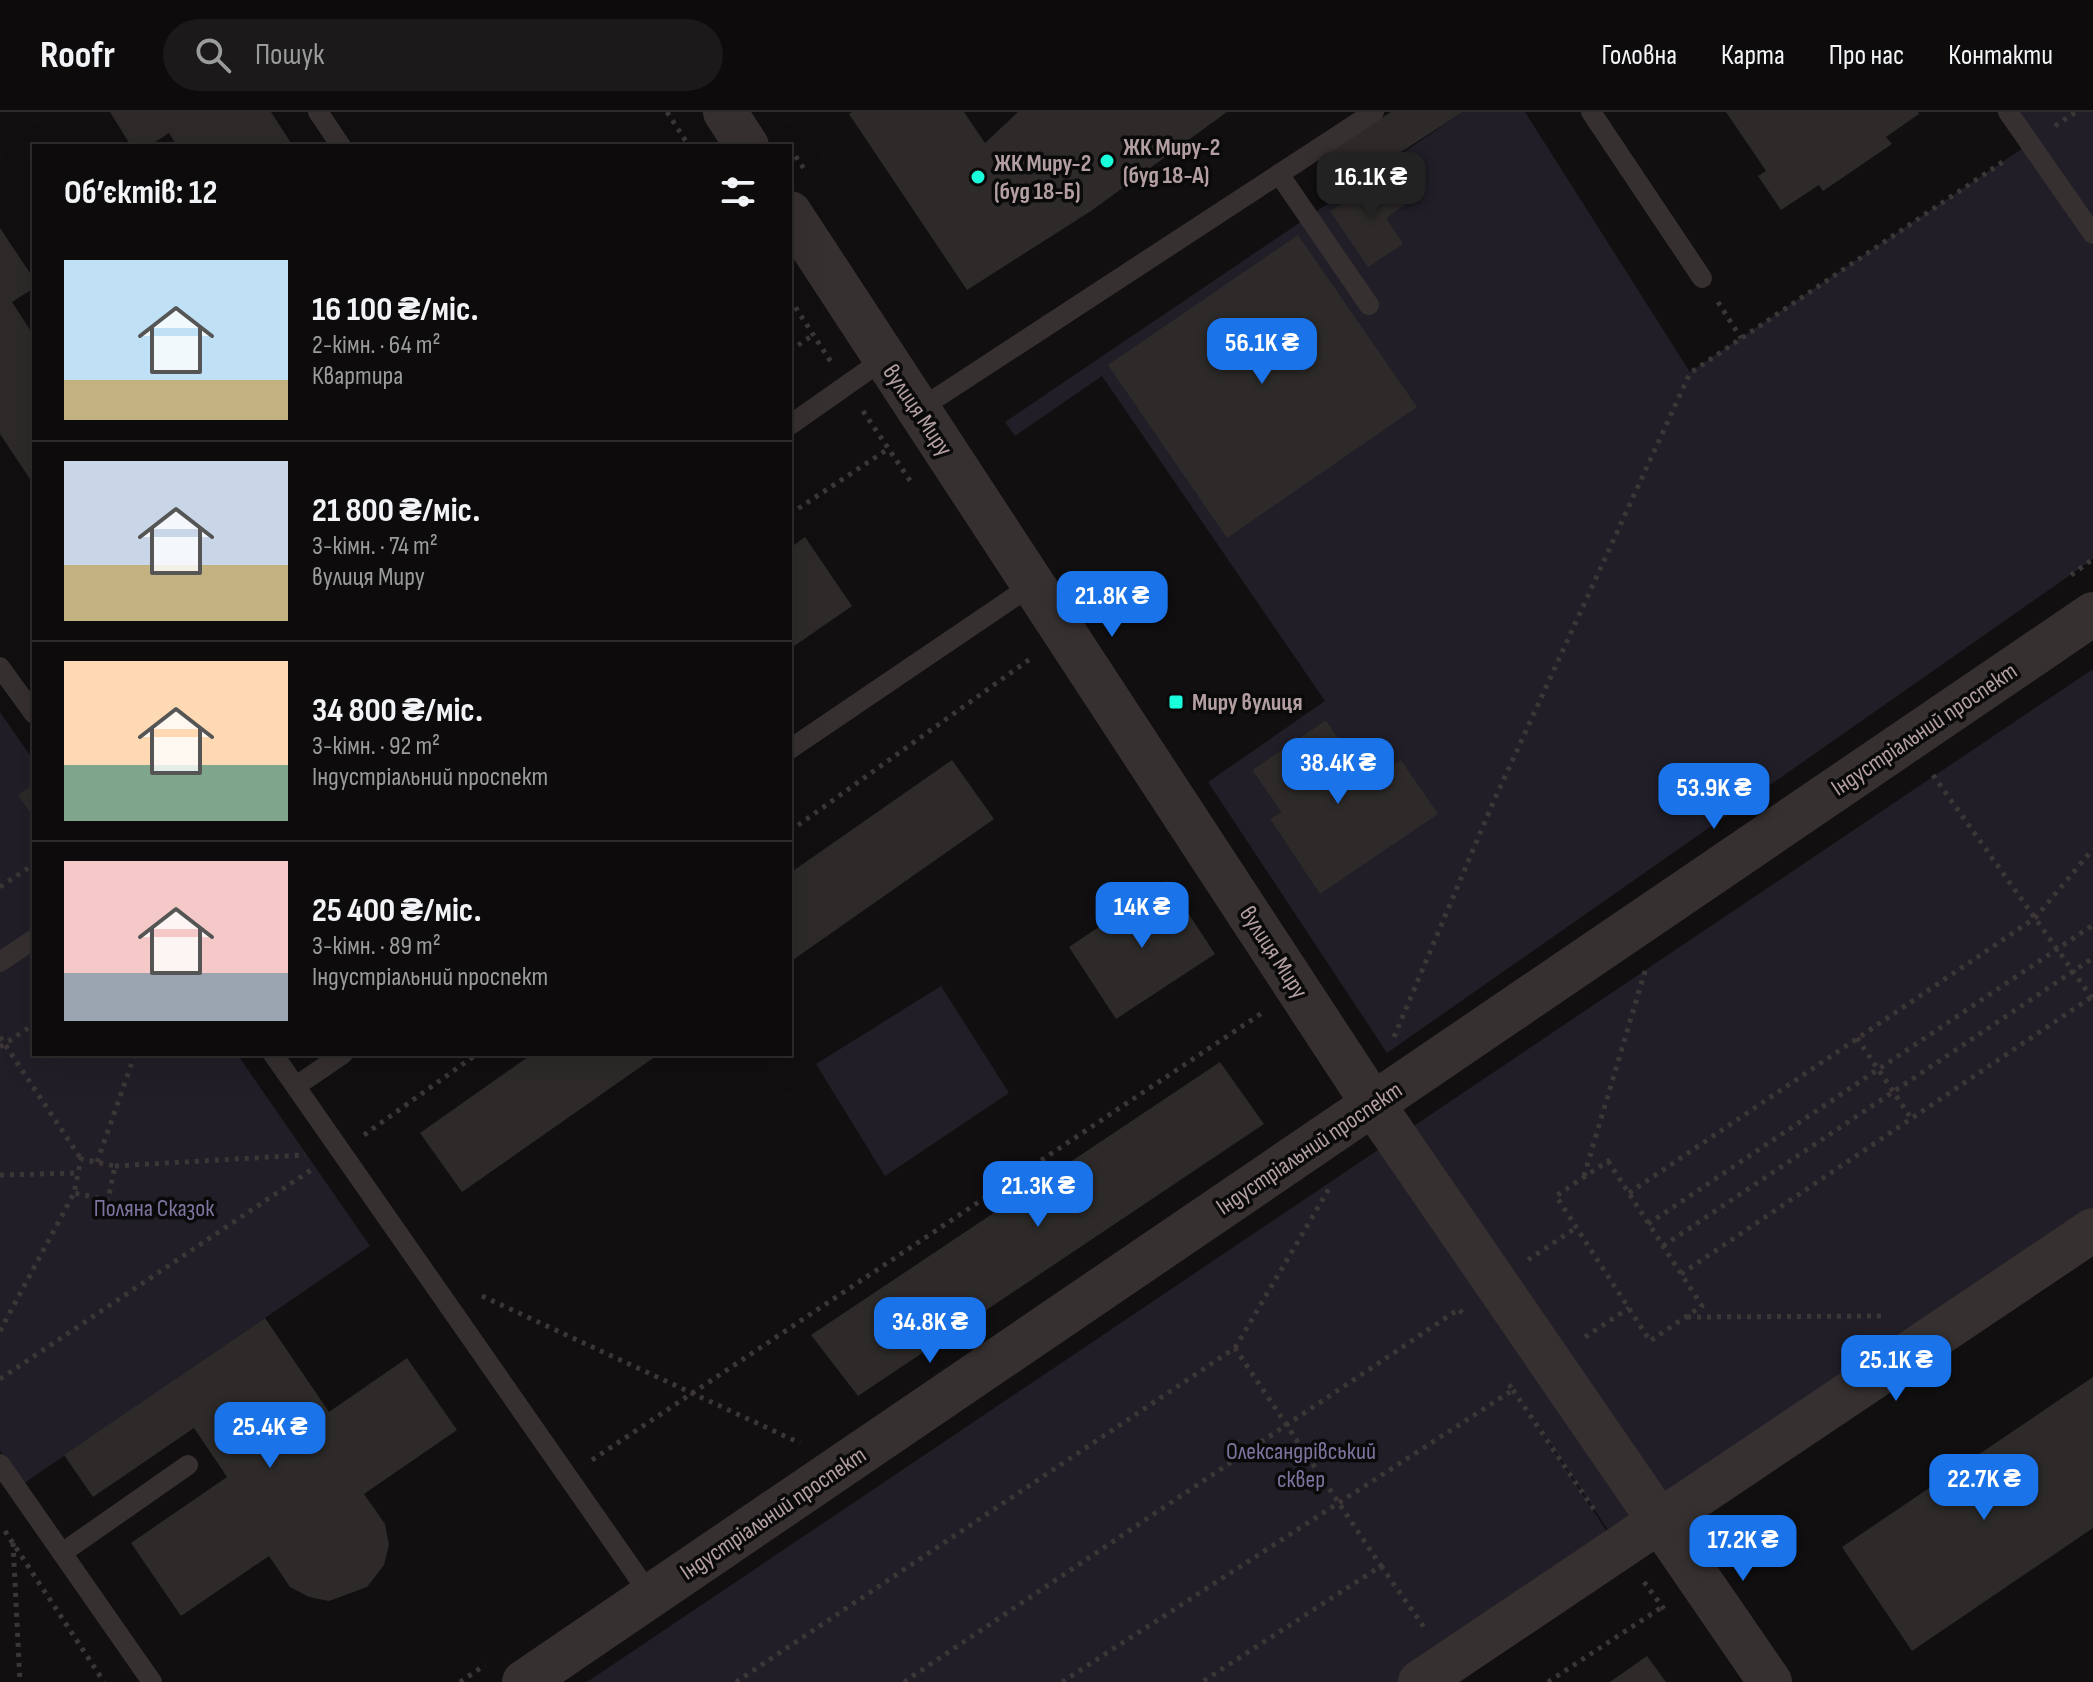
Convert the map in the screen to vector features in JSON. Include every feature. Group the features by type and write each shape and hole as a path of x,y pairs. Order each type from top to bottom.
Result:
{"street":[{"name":"вулиця Миру","path":"792,216 1035,583 1373,1104 1770,1682"},
{"name":"Індустріальний проспект","path":"524,1682 2093,614"},
{"path":"1434,1672 2093,1230"}],"lane":[{"path":"318,112 340,144"},
{"path":"918,410 1374,112"},
{"path":"1591,112 1702,278"},
{"path":"2008,112 2093,234"},
{"path":"1279,174 1369,305"},
{"path":"792,424 884,359"},
{"path":"792,748 1035,583"},
{"path":"0,667 32,711"},
{"path":"0,962 32,940"},
{"path":"274,1056 651,1596"},
{"path":"296,1086 340,1056"},
{"path":"0,1464 152,1682"},
{"path":"62,1553 188,1465"}],"path":[{"path":"667,112 688,144"},
{"path":"1393,1038 1492,805 1690,373 2030,144"},
{"path":"1702,278 1741,338"},
{"path":"792,350 813,335"},
{"path":"792,513 888,449"},
{"path":"792,830 1030,659"},
{"path":"1681,1274 2093,997 1928,768"},
{"path":"1629,1193 2035,918 2093,849"},
{"path":"0,887 32,865"},
{"path":"1583,1177 1664,906"},
{"path":"1648,1224 2093,925"},
{"path":"1663,1246 2093,958"},
{"path":"568,1476 1263,1012"},
{"path":"2,1045 32,1025"},
{"path":"0,1037 2,1045 81,1159 115,1166 340,1152"},
{"path":"1857,1038 1911,1118"},
{"path":"97,1162 134,1056"},
{"path":"0,1379 340,1152 474,1056"},
{"path":"0,1331 74,1193 81,1159"},
{"path":"1608,1161 1629,1193 1702,1306 1650,1341 1556,1196 1608,1161"},
{"path":"74,1193 108,1200 115,1166"},
{"path":"0,1175 78,1173"},
{"path":"736,1682 1235,1348 1337,1174"},
{"path":"1527,1261 1577,1227"},
{"path":"480,1295 808,1446"},
{"path":"1581,1340 1629,1308"},
{"path":"904,1682 1283,1424 1459,1309 1467,1321"},
{"path":"1686,1317 1892,1316"},
{"path":"1235,1348 1283,1424 1381,1566 1434,1672"},
{"path":"1505,1378 1662,1607 1548,1682"},
{"path":"1062,1682 1513,1390"},
{"path":"0,1524 104,1682"},
{"path":"13,1543 20,1682"},
{"path":"1202,1682 1381,1566"}],"green space":[{"path":"1463,112 1525,112 1690,372 2029,144 2008,112 2093,112 2093,559 1387,1053 1208,782 1325,701 1102,376 1015,436 1005,422","holes":["1326,720 1368,783 1401,761 1320,893 1270,819 1281,812 1252,770"]},
{"name":"Олександрівський сквер","path":"2093,669 2093,1242 1631,1564 1524,1405 1629,1565 1453,1682 587,1682"},
{"name":"Поляна Сказок","path":"0,712 32,758 32,1056 238,1056 370,1246 23,1484 0,1451"},
{"path":"941,986 1009,1093 885,1176 816,1064"}],"building":[{"path":"110,112 271,112 292,144 176,144 169,133 152,144 130,144"},
{"name":"ЖК Миру-2 (буд 18-Б)","path":"964,112 985,143 1018,112 1227,112 1091,211 967,290 849,114"},
{"path":"1391,112 1463,112 1347,187 1326,154"},
{"path":"1726,112 1919,114 1886,137 1892,144 1823,191 1819,185 1781,210 1758,176 1766,171"},
{"path":"1386,174 1406,204 1386,218 1403,244 1368,267 1330,211"},
{"path":"0,228 32,276 32,289 12,302 32,333 32,482 0,434"},
{"path":"1298,235 1417,407 1227,538 1108,365"},
{"path":"805,537 852,606 792,648 792,547"},
{"path":"1326,720 1368,783 1401,760 1438,814 1320,894 1270,819 1281,812 1252,770"},
{"path":"952,760 994,819 792,961 792,872"},
{"path":"32,785 32,815 18,795"},
{"path":"1167,881 1215,954 1116,1019 1069,947"},
{"path":"529,1056 656,1056 462,1192 420,1133"},
{"path":"1220,1062 1264,1124 858,1396 811,1335"},
{"path":"265,1318 329,1412 407,1358 457,1430 364,1494 385,1524 389,1545 384,1565 367,1587 329,1601 309,1597 290,1587 269,1556 181,1616 131,1543 227,1477 194,1428 93,1497 64,1455"},
{"path":"2093,1377 2093,1528 1912,1651 1842,1547"},
{"path":"1647,1656 1666,1682 1610,1682"}],"place":[{"name":"ЖК Миру-2 (буд 18-А)","path":"1107,161"},
{"name":"ЖК Миру-2 (буд 18-Б)","path":"978,177"},
{"name":"Миру вулиця","path":"1176,702"}]}
